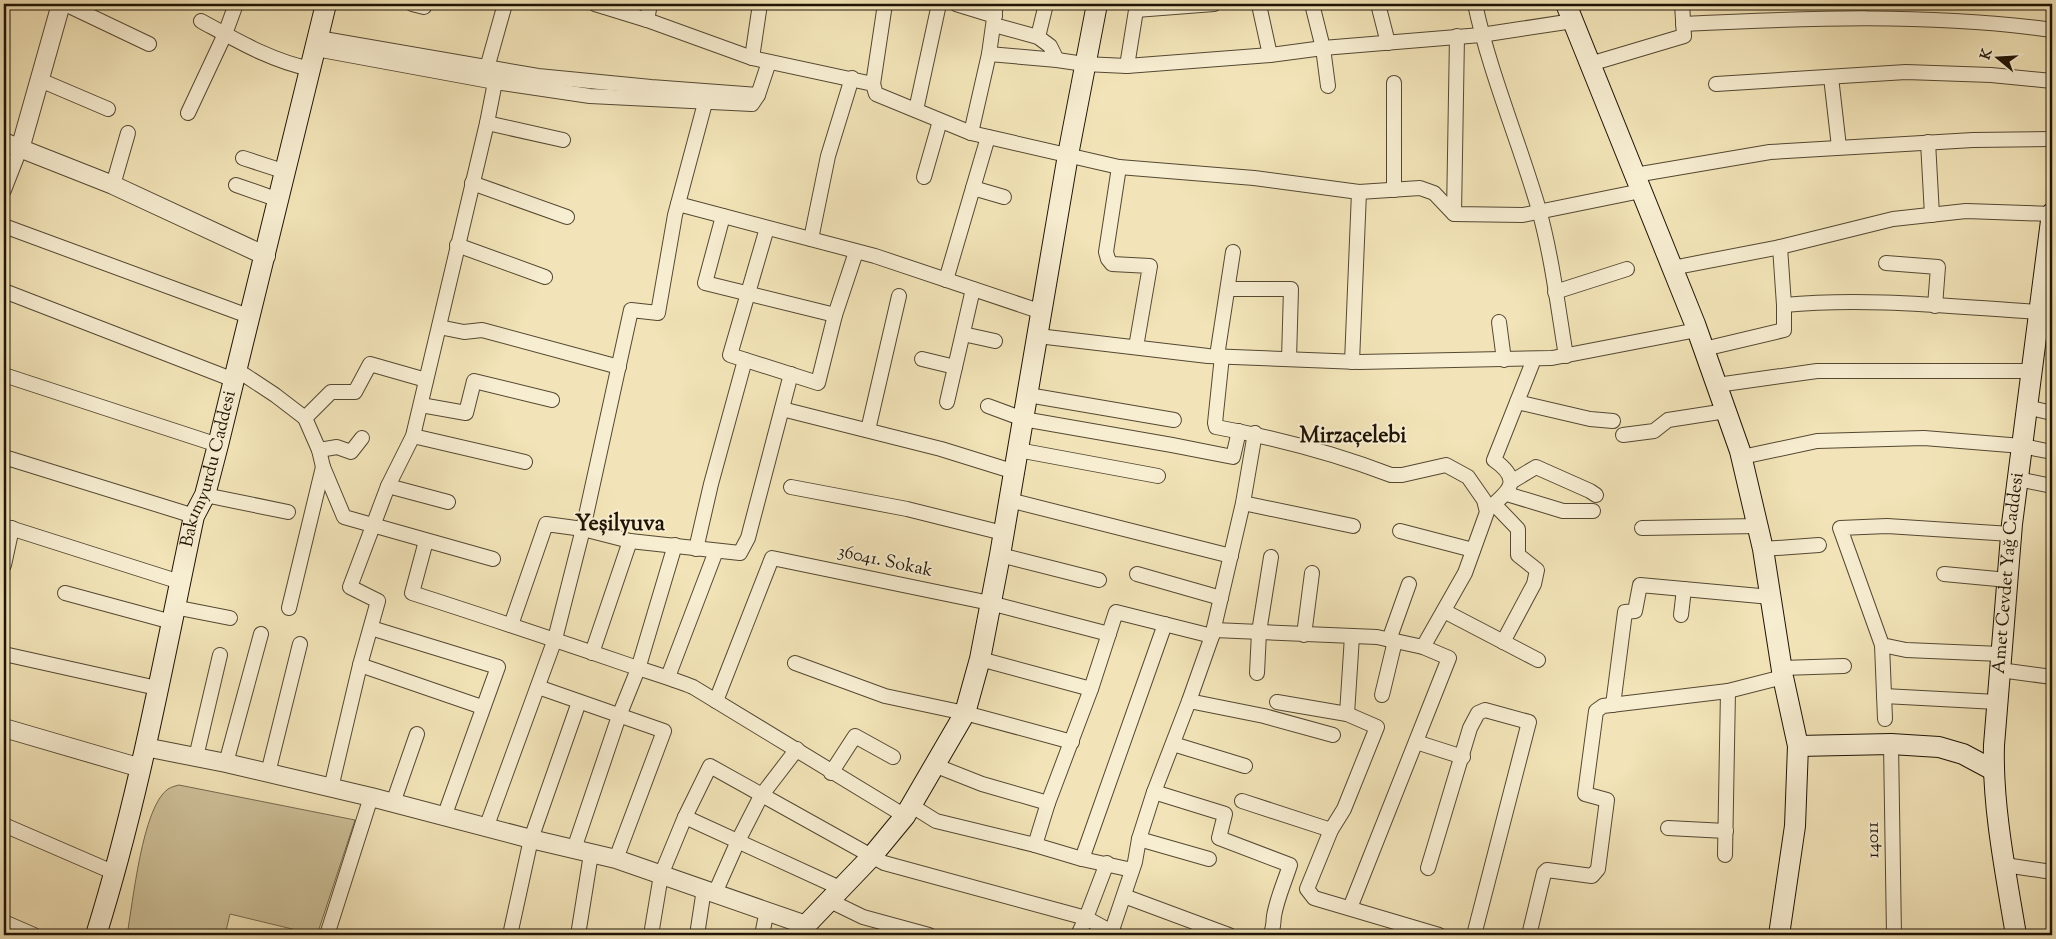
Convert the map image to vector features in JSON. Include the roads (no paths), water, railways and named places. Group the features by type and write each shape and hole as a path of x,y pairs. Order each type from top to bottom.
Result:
{"main road":[{"name":"Bakımyurdu Caddesi","path":"96,935 115,873 141,768 194,516 205,495 251,317 326,4"},
{"path":"804,930 834,894 872,856 908,811 965,713 980,660 1004,533 1068,155 1097,4"},
{"path":"1570,12 1717,385 1742,457 1758,526 1783,673 1798,746 1795,826 1779,935"},
{"name":"Amet Cevdet Yağ Caddesi","path":"2016,935 1993,770 2011,534 2039,312 2051,238 2052,214"},
{"path":"1798,746 1891,744 1939,747 1963,754 1993,770"}],"street":[{"path":"4,190 20,149 63,4 149,44"},
{"path":"188,113 225,34 236,4"},
{"path":"487,68 505,4"},
{"path":"595,4 647,20 752,58 873,84"},
{"path":"647,20 650,4"},
{"path":"752,58 760,4"},
{"path":"885,4 873,84 876,94 971,133 1119,167 1254,178 1359,192 1420,188 1434,193 1454,214 1522,215 1539,212 1638,183 1770,152 1928,142 2052,139"},
{"path":"916,110 940,4"},
{"path":"956,4 995,15 1038,37 1050,46 1057,60"},
{"path":"1038,37 1046,4"},
{"path":"1127,66 1136,7 1214,4"},
{"path":"1261,4 1270,55"},
{"path":"1312,4 1323,48 1328,86"},
{"path":"1378,4 1388,43"},
{"path":"1475,4 1481,34 1539,212 1566,356"},
{"path":"1590,64 1684,36 1682,4"},
{"path":"989,54 1084,64 1127,66 1270,55 1323,48 1481,34 1570,12"},
{"path":"971,133 989,54 995,15"},
{"path":"1682,24 1747,21 1933,19 2013,24 2052,30"},
{"path":"201,21 289,64 311,69"},
{"path":"1454,214 1457,36"},
{"path":"317,44 538,76 758,95"},
{"path":"317,44 495,82 590,96 752,104 758,95 769,62"},
{"path":"1716,84 1906,72 1991,75 2052,81"},
{"path":"1831,77 1839,147"},
{"path":"811,240 828,156 852,78"},
{"path":"40,80 108,109"},
{"path":"331,788 360,665 378,601 350,588 388,486 413,436 495,82"},
{"path":"1394,83 1394,190"},
{"path":"486,828 555,639 583,529 631,310 658,313 678,204 705,102"},
{"path":"924,177 940,121"},
{"path":"487,123 563,140"},
{"path":"113,184 128,133"},
{"path":"946,280 988,137"},
{"path":"4,142 113,184 266,256"},
{"path":"1928,142 1932,215"},
{"path":"243,158 286,172"},
{"path":"1119,167 1106,252 1108,260 1112,264 1150,266 1136,347"},
{"path":"472,183 567,217"},
{"path":"236,185 279,200"},
{"path":"973,188 1004,198"},
{"path":"1352,362 1359,192"},
{"path":"678,204 856,252 1042,312"},
{"path":"1672,268 1780,247 1893,219 1966,211 2052,214"},
{"path":"723,216 705,283 835,315"},
{"path":"4,226 251,317"},
{"path":"767,228 730,356 818,382 835,315 856,252"},
{"path":"457,245 545,277"},
{"path":"1038,336 1220,356 1352,362 1534,359 1784,330 1780,247"},
{"path":"1233,252 1220,356 1216,427 1255,433 1314,448 1391,474 1402,475 1446,465 1468,477 1484,500 1518,530 1518,555 1537,570 1534,584 1503,642"},
{"path":"1886,263 1938,267 1935,306"},
{"path":"1555,292 1627,269"},
{"path":"947,402 973,289"},
{"path":"1228,289 1291,289 1289,359"},
{"path":"4,290 235,375 275,395 305,418 344,517 493,559"},
{"path":"868,430 899,296"},
{"path":"1784,305 1821,302 1880,303 2039,312"},
{"path":"1499,322 1504,360"},
{"path":"439,327 464,332 482,330 619,367"},
{"path":"962,334 995,341"},
{"path":"922,359 955,367"},
{"path":"1509,488 1505,468 1494,460 1534,359"},
{"path":"696,549 711,484 745,360"},
{"path":"305,418 331,392 355,392 370,364 426,380"},
{"path":"1717,385 1817,371 2032,371"},
{"path":"511,625 546,524 583,529 630,541 740,553 748,538 791,374"},
{"path":"4,375 218,445"},
{"path":"421,405 466,413 474,381 552,400"},
{"path":"1028,395 1174,420"},
{"path":"1517,402 1590,419 1613,421"},
{"path":"988,406 1023,419 1172,444 1233,458 1238,431"},
{"path":"2027,407 2052,413"},
{"path":"782,409 941,449 1014,472"},
{"path":"1624,435 1654,431 1668,420 1726,411"},
{"path":"650,935 661,875 685,817 710,766 884,863 1086,918 1114,934 1139,839 1154,792 1213,633 1243,503 1255,433"},
{"path":"413,436 525,462"},
{"path":"319,450 337,447 351,452 362,438"},
{"path":"1742,457 1817,441 1924,438 2022,446 2052,452"},
{"path":"1018,450 1158,476"},
{"path":"4,457 194,516"},
{"path":"289,608 323,467"},
{"path":"1423,647 1465,573 1491,507 1509,488 1536,467 1596,495"},
{"path":"2018,479 2052,486"},
{"path":"388,486 448,502"},
{"path":"791,487 907,509 1004,533"},
{"path":"1509,488 1564,511 1593,511"},
{"path":"205,495 288,512"},
{"path":"1009,500 1231,556"},
{"path":"1243,503 1353,526"},
{"path":"1642,528 1758,526"},
{"path":"1885,720 1882,645 1840,528 1887,526 2011,534"},
{"path":"4,565 8,527 180,582"},
{"path":"1400,531 1473,550"},
{"path":"426,541 412,593 555,639 693,687 797,749 831,773 908,811 936,821 1035,845 1082,860 1106,863 1132,870"},
{"path":"592,653 630,541"},
{"path":"578,935 583,852 619,716 638,669 675,545"},
{"path":"1763,549 1819,545"},
{"path":"668,677 716,551"},
{"path":"1000,554 1099,580"},
{"path":"1257,673 1258,632 1271,557"},
{"name":"36041. Sokak","path":"716,701 772,558 990,604 1109,634"},
{"path":"1304,634 1312,573"},
{"path":"1137,574 1221,598"},
{"path":"1944,574 2008,580"},
{"path":"1382,695 1392,640 1409,584"},
{"path":"1613,705 1625,612 1635,611 1640,585 1771,597"},
{"path":"1682,615 1684,589"},
{"path":"65,593 173,614 230,618"},
{"path":"1444,611 1538,660"},
{"path":"1035,845 1048,803 1092,689 1116,612 1213,633 1258,632 1377,637 1423,647 1449,658 1350,908"},
{"path":"1082,860 1165,624"},
{"path":"371,628 498,667 482,707 444,817"},
{"path":"226,763 261,634"},
{"path":"1347,714 1352,636"},
{"path":"268,773 300,644"},
{"path":"1882,645 1906,650 2001,662 2052,677"},
{"path":"4,654 157,688"},
{"path":"196,757 220,655"},
{"path":"980,660 1092,689"},
{"path":"795,663 884,696 965,713 1072,742"},
{"path":"360,665 482,707"},
{"path":"1529,935 1544,873 1547,870 1592,876 1598,869 1607,800 1585,794 1596,711 1603,706 1728,691 1783,673 1844,666"},
{"path":"538,687 664,730 616,859"},
{"path":"1726,855 1728,691"},
{"path":"1884,696 1997,702"},
{"path":"1189,701 1264,716 1333,735"},
{"path":"510,935 531,839 579,702"},
{"path":"1277,702 1347,714 1378,728 1344,810 1331,830 1307,889 1314,898 1439,935"},
{"path":"1428,868 1463,757 1470,728 1478,713 1484,710 1529,722 1474,935"},
{"path":"4,728 141,768"},
{"path":"393,802 417,734"},
{"path":"831,773 855,736 893,757"},
{"path":"1416,742 1463,757"},
{"path":"1173,744 1245,766"},
{"name":"14011","path":"1891,744 1894,935"},
{"path":"145,747 226,763 393,802 486,828 616,859 767,910 804,930"},
{"path":"697,935 710,891 761,796 797,749"},
{"path":"934,765 982,784 1048,803"},
{"path":"1154,792 1225,814 1219,838 1290,865 1274,915 1274,928 1270,935"},
{"path":"327,935 371,797"},
{"path":"1242,801 1331,830"},
{"path":"685,817 738,841 834,894 863,918 930,935"},
{"path":"4,825 115,873"},
{"path":"1668,828 1726,831"},
{"path":"1139,839 1210,859"},
{"path":"1078,935 1106,863"},
{"path":"2005,865 2052,872"},
{"path":"1124,896 1229,935"},
{"path":"762,935 767,910"},
{"path":"4,922 34,935"}],"district":[{"name":"Mirzaçelebi","path":"1353,437"},
{"name":"Yeşilyuva","path":"620,525"}]}
